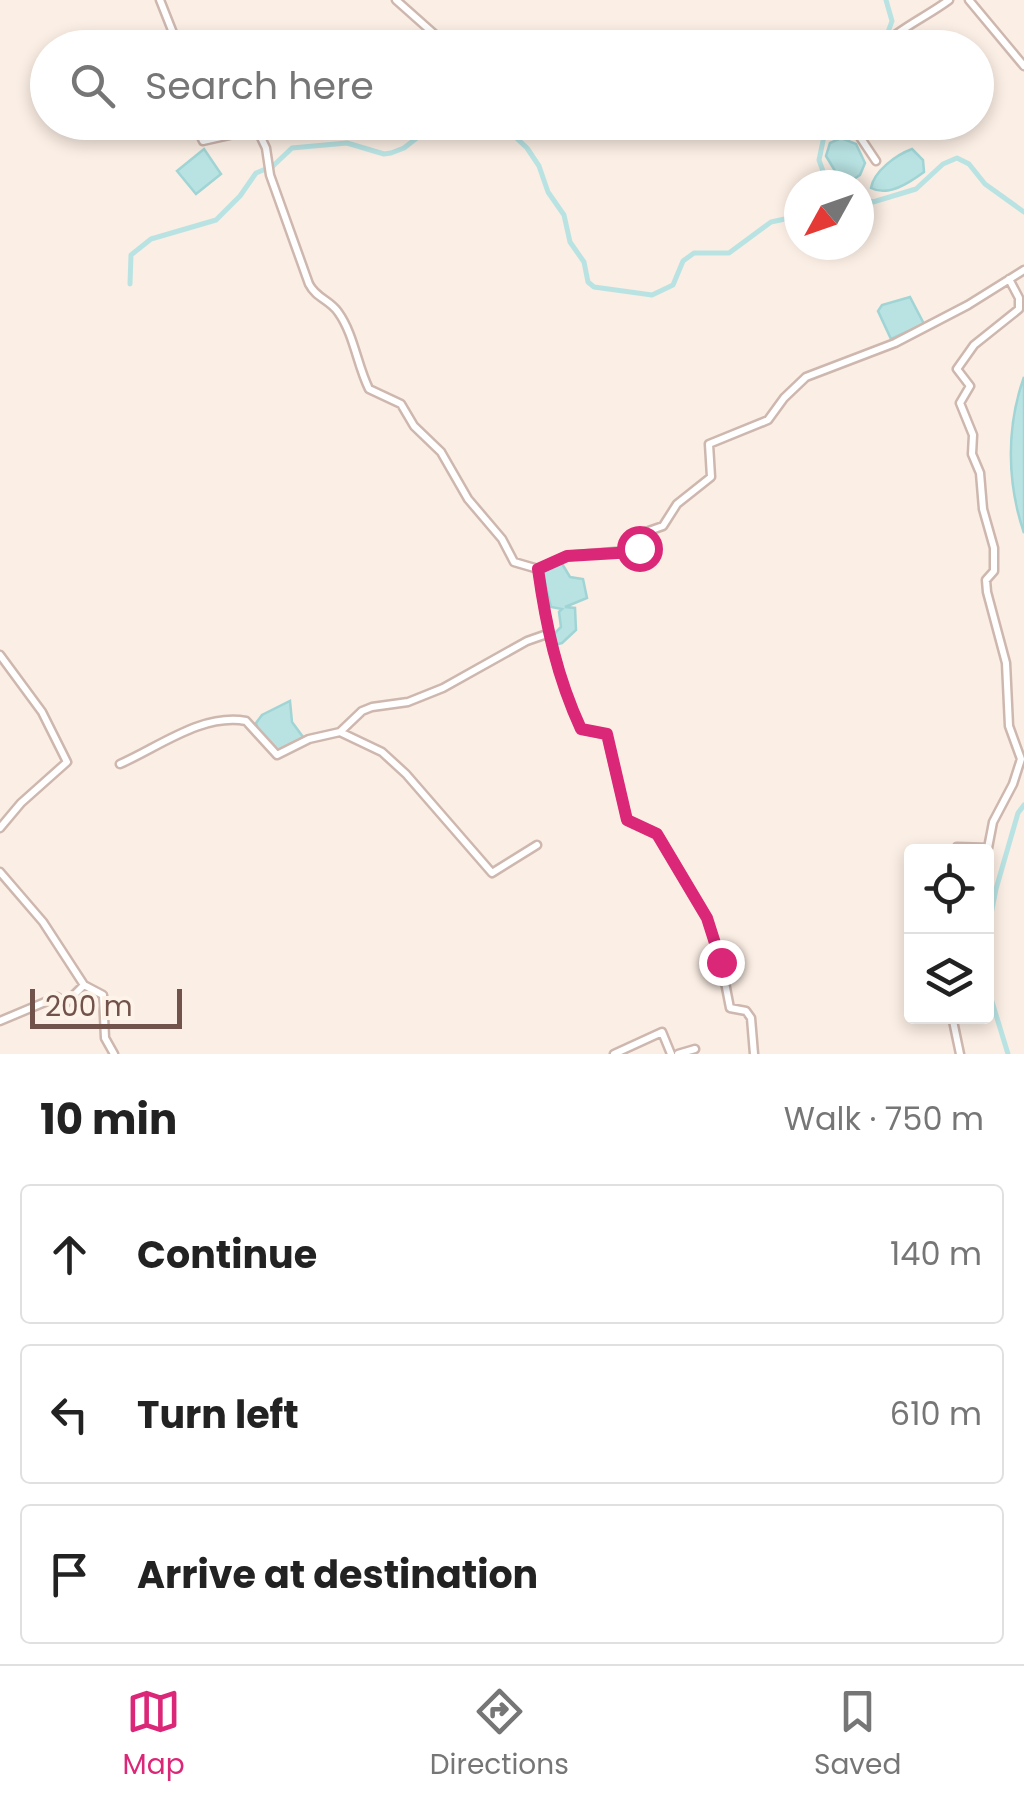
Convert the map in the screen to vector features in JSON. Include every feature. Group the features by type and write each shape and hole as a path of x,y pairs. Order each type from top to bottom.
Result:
{"street":[{"path":"160,0 172,30"},
{"path":"396,0 430,30"},
{"path":"899,30 949,0"},
{"path":"969,0 1024,66"},
{"path":"263,140 270,175 309,284 342,317 368,389 400,404 414,426 441,452 480,517 502,539 514,562 538,569 567,556 638,550 640,534 663,526 677,504 712,477 709,444 768,420 806,376 895,343 968,306 1024,270"},
{"path":"862,140 876,161"},
{"path":"989,844 994,822 1021,759 1009,726 1006,663 987,592 986,580 994,571 994,548 983,508 980,473 972,454 972,435 960,403 970,386 957,369 974,345 1020,309 1009,279"},
{"path":"538,569 547,634 581,729 607,734 627,820 657,834 707,918 730,1008 746,1011 751,1018 754,1054"},
{"path":"120,764 201,724 221,719 246,721 277,755 309,739 340,732 362,711 408,702 547,634"},
{"path":"0,655 42,712 67,762 21,803 0,828"},
{"path":"340,732 382,752 406,774 492,873 537,845"},
{"path":"0,872 43,922 84,986 106,999 105,1038 114,1054"},
{"path":"0,1021 57,997 66,1003 84,986"},
{"path":"954,1024 960,1054"},
{"path":"614,1054 662,1032 675,1054 696,1049"}],"water":[{"path":"846,140 856,144 865,163 862,170 835,170 826,156 830,143"},
{"path":"204,149 221,174 196,194 177,171"},
{"path":"912,149 923,160 924,172 891,190 874,189 876,176"},
{"path":"910,297 924,324 891,339 878,311 882,305"},
{"path":"1024,377 1024,533 1014,495 1011,455 1014,415"},
{"path":"561,562 570,577 583,579 587,598 565,607 575,608 576,630 554,645 551,637 561,627 562,609 551,607 542,571"},
{"path":"290,701 292,722 303,737 277,753 256,723 262,715"}],"waterway":[{"path":"886,0 892,21 889,30"},
{"path":"130,284 131,255 151,239 216,220 256,173 273,166 292,148 347,143 384,154 414,140"},
{"path":"519,140 539,166 548,192 564,215 570,242 584,262 588,282 594,287 652,295 673,285 683,261 694,253 729,253 771,222 784,219"},
{"path":"823,140 819,160 823,170"},
{"path":"874,202 916,189 943,164 957,158 1024,212"},
{"path":"987,934 996,889 1018,813 1024,805"},
{"path":"994,1008 1008,1054"}],"route":[{"path":"639,548 634,552 567,556 538,569 547,634 581,729 607,734 627,820 657,834 707,918 721,962"}]}
